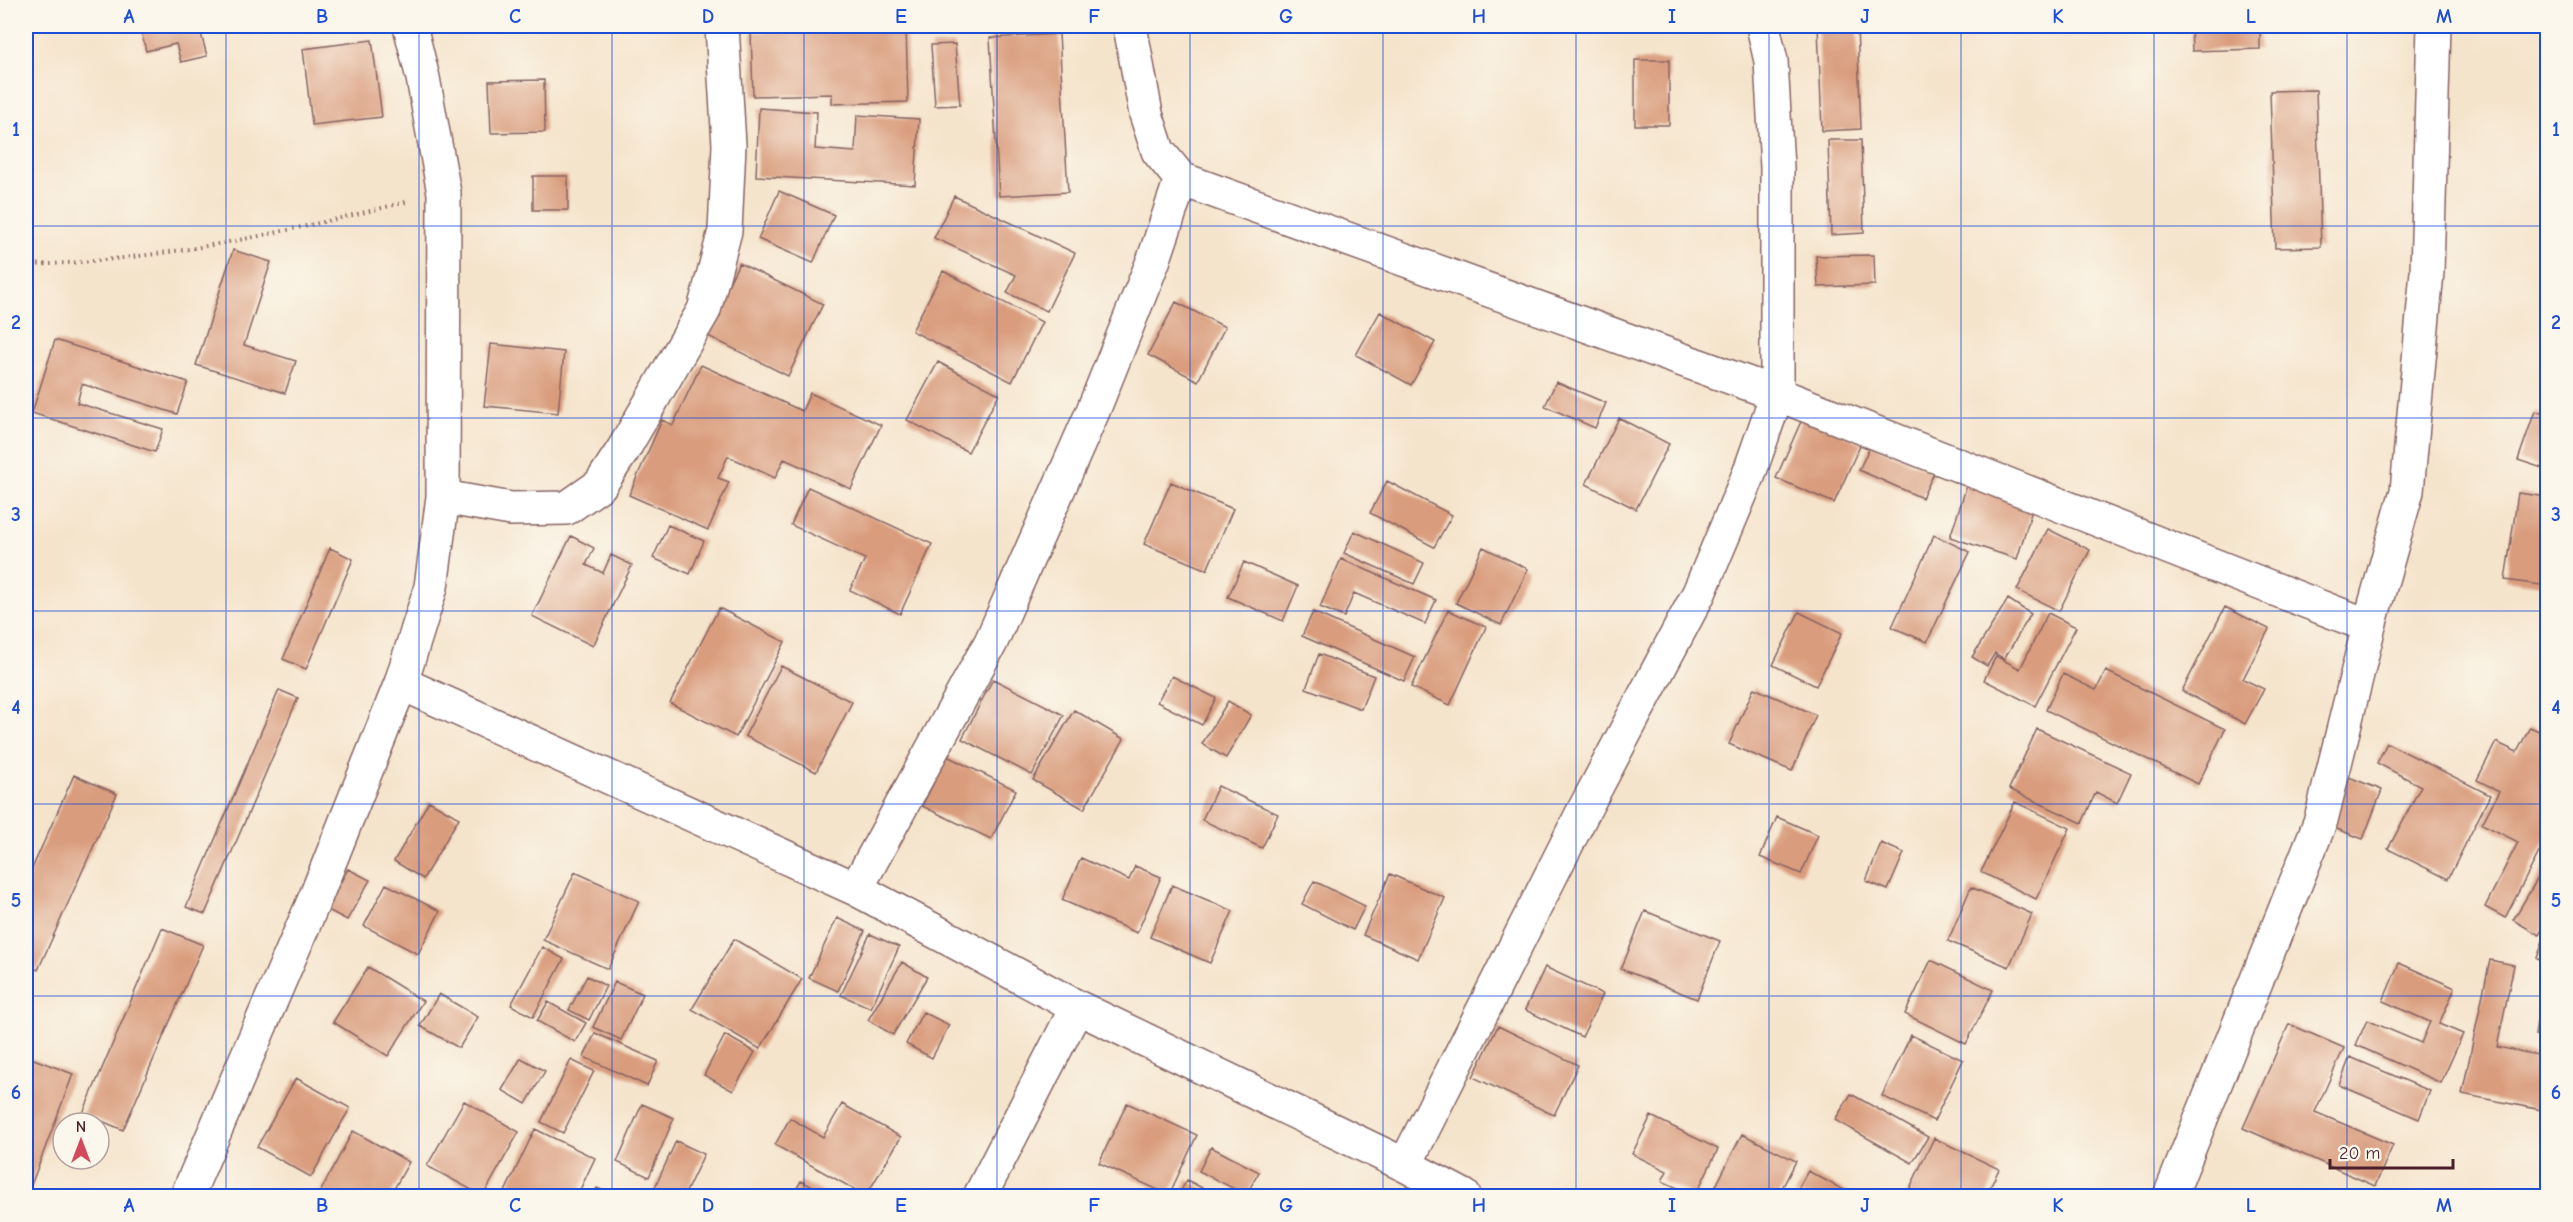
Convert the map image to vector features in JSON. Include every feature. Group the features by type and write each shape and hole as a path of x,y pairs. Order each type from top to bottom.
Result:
{"street":[{"path":"187,1197 315,896 401,683 431,587 443,497 444,193 423,78 410,26"},
{"path":"443,497 511,509 567,508 600,485 623,450 704,310 725,231 729,145 722,26"},
{"path":"1130,26 1146,114 1155,142 1158,151 1181,179 1777,394 2369,626"},
{"path":"1405,1165 1584,810 1699,592 1749,474 1777,394 1777,168 1771,62 1763,26"},
{"path":"2170,1197 2321,820 2369,626 2407,490 2427,272 2434,26"},
{"path":"856,889 991,642 1093,411 1154,259 1181,179"},
{"path":"401,683 856,889 1077,1007 1405,1165 1464,1197"},
{"path":"980,1197 1077,1007"}],"path":[{"path":"26,264 70,263 161,254 272,236 444,193"}],"building":[{"path":"140,26 199,26 207,56 181,62 176,44 146,51"},
{"path":"1818,26 1857,26 1861,129 1822,131"},
{"path":"2191,26 2260,26 2260,49 2192,51"},
{"path":"906,28 908,102 832,104 832,94 753,96 751,32"},
{"path":"1059,34 1068,192 999,196 990,38"},
{"path":"372,40 382,117 312,125 303,49"},
{"path":"955,44 960,105 935,106 931,45"},
{"path":"1635,60 1669,60 1669,125 1635,125"},
{"path":"544,80 545,132 491,133 489,81"},
{"path":"2316,90 2321,247 2275,248 2270,91"},
{"path":"759,108 817,112 815,149 855,152 857,115 919,119 915,185 756,176"},
{"path":"1828,140 1861,140 1864,233 1831,235"},
{"path":"533,176 568,176 568,210 533,210"},
{"path":"779,191 834,215 813,263 758,239"},
{"path":"954,196 1075,253 1047,311 1007,293 1016,275 934,238"},
{"path":"233,250 271,262 244,345 296,361 285,393 196,365"},
{"path":"1874,255 1875,285 1818,287 1816,256"},
{"path":"739,263 823,304 788,376 704,334"},
{"path":"943,271 1042,322 1012,382 912,331"},
{"path":"1176,302 1225,327 1198,381 1148,355"},
{"path":"1380,312 1435,342 1411,385 1356,355"},
{"path":"55,340 188,382 177,414 82,384 77,403 163,429 155,452 32,413"},
{"path":"491,344 564,352 558,413 484,406"},
{"path":"938,362 999,394 968,452 907,420"},
{"path":"701,365 802,411 810,393 881,425 851,489 784,459 775,478 728,456 718,478 729,482 708,530 629,495 662,420 673,425"},
{"path":"1556,382 1606,403 1595,428 1545,406"},
{"path":"2535,411 2548,415 2548,470 2518,460"},
{"path":"1803,417 1861,443 1834,503 1776,478"},
{"path":"1619,418 1669,444 1636,509 1586,484"},
{"path":"1871,444 1934,473 1922,498 1859,470"},
{"path":"1970,476 2036,497 2017,559 1950,537"},
{"path":"1387,481 1452,515 1434,547 1370,513"},
{"path":"1171,482 1233,509 1207,570 1144,544"},
{"path":"808,487 932,544 900,614 850,590 865,559 791,525"},
{"path":"2518,493 2548,497 2548,586 2505,580"},
{"path":"668,525 704,541 690,574 653,558"},
{"path":"2048,529 2090,550 2059,611 2017,590"},
{"path":"1354,531 1424,563 1414,584 1344,553"},
{"path":"1934,535 1970,552 1927,642 1892,627"},
{"path":"571,536 594,548 586,565 603,573 611,555 632,565 593,646 532,616"},
{"path":"1483,547 1528,569 1501,625 1456,603"},
{"path":"330,548 353,559 306,669 283,659"},
{"path":"1341,559 1436,600 1425,624 1354,593 1344,617 1320,607"},
{"path":"1244,562 1298,586 1283,621 1228,597"},
{"path":"2008,599 2031,614 2004,659 1995,653 1987,666 1972,657"},
{"path":"2225,607 2269,629 2243,679 2264,689 2245,724 2182,691"},
{"path":"719,608 785,642 736,737 670,703"},
{"path":"1448,610 1486,627 1450,705 1411,687"},
{"path":"1313,612 1415,657 1404,681 1302,636"},
{"path":"1799,612 1842,633 1816,686 1773,665"},
{"path":"2048,613 2076,627 2035,706 1984,680 1996,656 2020,669"},
{"path":"1319,654 1374,676 1361,709 1306,688"},
{"path":"781,666 852,702 816,772 745,736"},
{"path":"2106,671 2225,729 2198,784 2046,710 2063,674 2096,690"},
{"path":"1172,676 1216,698 1202,725 1157,702"},
{"path":"993,679 1064,715 1032,775 962,739"},
{"path":"1754,688 1816,715 1792,771 1729,744"},
{"path":"279,690 298,698 205,914 186,907"},
{"path":"1228,701 1251,715 1226,758 1202,744"},
{"path":"1074,710 1124,739 1084,809 1033,780"},
{"path":"2530,727 2548,735 2548,835 2505,918 2485,907 2518,842 2482,824 2499,791 2477,780 2496,742 2517,752"},
{"path":"2037,729 2131,773 2117,803 2096,792 2082,823 2009,789"},
{"path":"2387,743 2490,795 2448,879 2388,849 2421,786 2377,763"},
{"path":"947,756 1016,790 991,839 922,806"},
{"path":"2341,774 2382,790 2363,839 2321,823"},
{"path":"74,775 117,794 38,970 26,964 26,882"},
{"path":"1218,786 1278,814 1262,848 1202,820"},
{"path":"429,801 459,818 423,879 394,861"},
{"path":"2015,802 2070,828 2036,899 1981,872"},
{"path":"1777,817 1818,835 1801,874 1760,857"},
{"path":"1881,843 1904,853 1888,890 1866,881"},
{"path":"1081,858 1129,880 1135,866 1161,877 1137,933 1062,900"},
{"path":"2548,861 2548,920 2539,935 2513,920"},
{"path":"348,869 370,880 347,920 326,909"},
{"path":"575,872 639,901 608,969 543,940"},
{"path":"1390,874 1445,898 1418,959 1363,935"},
{"path":"1314,881 1365,906 1353,930 1302,904"},
{"path":"386,884 440,911 418,954 364,926"},
{"path":"1172,885 1233,911 1210,963 1150,937"},
{"path":"1971,887 2032,914 2009,967 1948,941"},
{"path":"1645,911 1720,941 1697,999 1621,969"},
{"path":"837,918 865,931 838,991 809,978"},
{"path":"162,928 203,945 123,1130 111,1125 111,1111 84,1111"},
{"path":"870,934 899,947 871,1008 841,995"},
{"path":"2545,935 2548,936 2548,962 2537,958"},
{"path":"734,939 802,979 760,1049 692,1009"},
{"path":"542,947 564,959 533,1017 511,1005"},
{"path":"1931,960 1993,990 1966,1044 1905,1014"},
{"path":"2490,960 2514,965 2497,1047 2548,1057 2548,1083 2542,1110 2462,1094"},
{"path":"902,962 927,977 893,1035 868,1020"},
{"path":"2399,963 2455,988 2439,1024 2463,1034 2441,1083 2356,1045 2367,1020 2421,1043 2430,1022 2383,1001"},
{"path":"368,967 423,1001 388,1056 333,1022"},
{"path":"1545,967 1603,994 1582,1037 1525,1010"},
{"path":"587,976 606,986 589,1020 569,1010"},
{"path":"615,982 643,994 621,1040 593,1027"},
{"path":"439,994 478,1017 459,1048 420,1026"},
{"path":"2541,995 2548,996 2548,1037 2535,1035"},
{"path":"548,1002 586,1023 575,1042 537,1021"},
{"path":"923,1012 949,1025 932,1058 906,1044"},
{"path":"2289,1024 2344,1048 2315,1112 2393,1145 2375,1186 2243,1128"},
{"path":"1498,1026 1578,1065 1554,1115 1473,1077"},
{"path":"595,1033 658,1061 647,1086 584,1057"},
{"path":"725,1035 755,1052 733,1091 704,1075"},
{"path":"1911,1035 1963,1060 1934,1121 1882,1096"},
{"path":"26,1056 73,1074 59,1111 51,1111 51,1132 26,1196"},
{"path":"2350,1057 2430,1091 2419,1119 2339,1085"},
{"path":"521,1058 545,1071 526,1104 502,1090"},
{"path":"571,1060 594,1071 563,1133 541,1122"},
{"path":"296,1078 350,1108 311,1177 257,1147"},
{"path":"1851,1094 1928,1137 1912,1163 1835,1120"},
{"path":"464,1101 519,1132 483,1196 427,1166"},
{"path":"1127,1103 1197,1135 1169,1195 1099,1163"},
{"path":"642,1104 674,1118 649,1177 617,1162"},
{"path":"842,1104 901,1137 866,1196 775,1145 790,1118 823,1137"},
{"path":"1651,1116 1718,1149 1695,1196 1662,1181 1667,1171 1632,1154"},
{"path":"535,1129 595,1158 577,1196 503,1196"},
{"path":"353,1131 409,1162 390,1196 318,1196"},
{"path":"1742,1134 1796,1161 1778,1196 1711,1196"},
{"path":"1934,1138 1999,1169 1986,1196 1906,1196"},
{"path":"676,1141 704,1154 684,1196 651,1196"},
{"path":"1211,1147 1259,1172 1246,1195 1199,1171"},
{"path":"1808,1171 1855,1196 1794,1196"},
{"path":"1187,1180 1217,1196 1178,1196"},
{"path":"801,1181 831,1196 792,1196"},
{"path":"597,1188 614,1196 593,1196"},
{"path":"731,1191 742,1196 728,1196"}]}
